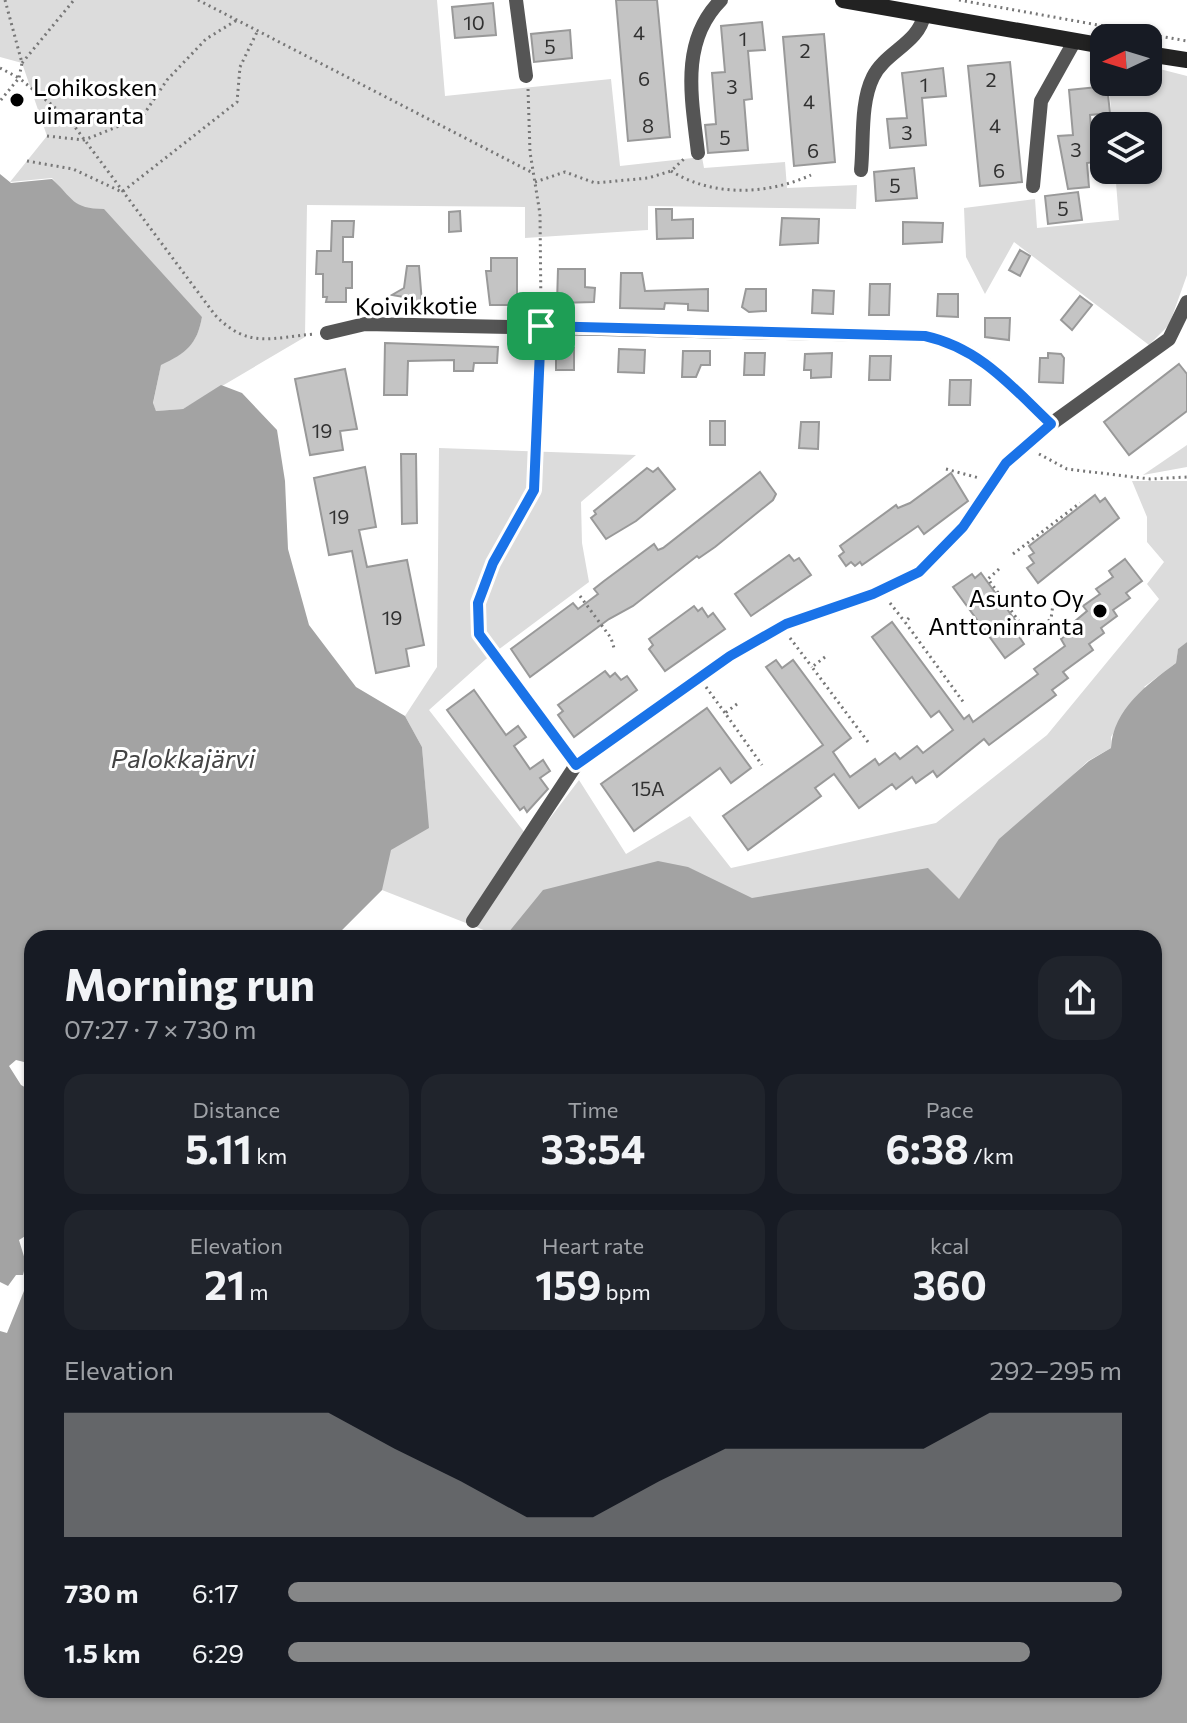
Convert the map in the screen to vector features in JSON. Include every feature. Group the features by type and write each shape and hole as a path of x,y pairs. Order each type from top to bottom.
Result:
{"street":[{"path":"516,0 526,76"},
{"path":"698,150 690,62 698,35 721,0"},
{"path":"843,0 1090,44"},
{"path":"861,170 866,97 872,78 918,31 924,15"},
{"path":"1033,186 1041,101 1074,42"},
{"path":"1162,56 1187,60"},
{"path":"473,921 576,765 730,656 786,624 873,594 919,572 963,527 1006,463 1051,424 1169,339 1187,302"},
{"name":"Koivikkotie","path":"327,333 365,324 925,336 949,341 986,361 1051,424"},
{"path":"479,634 576,765"}],"path":[{"path":"0,101 19,78 22,63 5,0"},
{"path":"22,63 74,0"},
{"path":"198,0 533,173"},
{"path":"959,0 1187,41"},
{"path":"47,136 84,140 142,117 167,80 206,39 237,20"},
{"path":"122,192 237,102 240,67 257,31"},
{"path":"0,68 19,78 69,119 232,333 260,340 327,333"},
{"path":"479,634 478,603 493,563 534,490 543,264 526,76"},
{"path":"535,182 565,172 595,183 648,178 671,171 698,150"},
{"path":"27,161 73,169 122,192"},
{"path":"671,171 690,183 733,191 785,187 811,175"},
{"path":"1035,452 1067,469 1150,479 1187,477"},
{"path":"946,469 985,480"},
{"path":"1013,554 1080,503"},
{"path":"999,569 988,579 1029,635 1051,619 1053,604"},
{"path":"580,596 611,638 614,648"},
{"path":"885,597 964,703"},
{"path":"905,622 909,618"},
{"path":"787,632 868,742"},
{"path":"812,667 825,657"},
{"path":"704,684 762,765"},
{"path":"725,713 737,704"}],"shaded area":[{"path":"0,0 437,0 445,96 611,79 620,166 702,157 704,168 785,162 787,188 857,185 856,209 648,206 648,230 525,238 525,207 307,205 305,337 183,409 156,411 153,404 161,364 189,346 202,317 73,203 52,178 10,182 47,136 22,63 0,57"},
{"path":"1162,70 1187,76 1187,275 1169,325 1149,345 1014,242 985,294 966,257 964,208 1035,199 1037,228 1119,220 1116,184 1162,184 1162,112 1111,112 1110,96 1162,96"},
{"path":"1187,445 1187,467 1143,475"},
{"path":"439,448 636,455 581,502 582,543 589,582 486,659 429,710 532,842 579,780 626,854 690,816 731,868 936,823 1047,735 1159,599 1147,584 1164,562 1147,542 1147,517 1132,481 1187,481 1187,642 1178,650 1176,663 1144,687 1152,692 1167,689 1168,682 1182,679 1187,688 1187,747 1116,832 1072,870 1026,894 995,898 970,916 930,930 484,930 382,890 342,930 94,930 93,913 109,896 133,902 166,889 178,859 184,815 202,799 421,767 426,794 422,747 405,716 437,667","holes":["1123,717 1152,725 1159,736 1136,742 1132,764 1117,770 1103,794 1073,794 1083,812 1075,831 1040,822 1038,808 1088,761 1111,748 1111,737"]}],"water":[{"name":"Palokkajärvi","path":"0,174 11,183 52,179 79,205 104,209 202,317 197,335 189,347 161,365 153,403 156,411 183,409 221,385 242,393 277,430 285,481 288,549 309,625 356,687 405,716 422,747 429,828 391,850 382,890 342,930 24,930 24,1062 16,1060 9,1066 24,1087 24,1237 19,1240 24,1271 23,1275 16,1275 8,1286 0,1282"},
{"path":"1187,642 1187,1723 0,1723 0,1331 7,1333 24,1291 24,1698 1162,1698 1162,930 510,930 543,890 658,861 688,867 752,898 928,868 959,899 999,839 1089,761 1111,748 1113,734 1125,710 1144,689 1176,663 1178,649"}],"building":[{"path":"616,0 657,0 670,137 628,141"},
{"path":"493,3 496,35 455,38 452,7"},
{"path":"762,22 765,50 748,51 752,99 744,100 748,150 708,153 705,125 716,124 712,73 725,72 721,26"},
{"path":"570,30 572,58 534,62 531,34"},
{"path":"824,34 835,162 794,166 783,37"},
{"path":"1010,62 1022,182 980,186 968,66"},
{"path":"943,68 946,96 922,98 926,145 890,148 887,119 907,118 902,73"},
{"path":"1090,88 1090,96 1108,96 1110,112 1090,112 1089,187 1068,189 1058,136 1073,135 1069,90"},
{"path":"914,168 917,198 876,201 874,172"},
{"path":"1078,192 1082,220 1048,224 1045,196"},
{"path":"656,209 672,209 672,220 693,219 693,238 657,239"},
{"path":"460,211 461,231 449,232 449,212"},
{"path":"782,218 819,219 818,243 780,245"},
{"path":"332,221 354,221 353,237 343,237 343,262 352,262 352,288 346,288 346,302 326,302 327,297 323,297 323,274 316,274 317,251 331,251"},
{"path":"903,222 943,223 942,242 903,244"},
{"path":"1020,250 1030,256 1020,276 1009,270"},
{"path":"491,258 517,258 517,305 490,305 486,271 491,271"},
{"path":"407,266 419,266 422,303 404,303 404,297 392,295 404,288"},
{"path":"558,269 585,269 585,287 595,288 594,302 557,303"},
{"path":"621,273 642,273 645,291 708,289 708,311 688,310 688,304 665,303 664,309 620,308"},
{"path":"870,284 890,284 889,315 869,315"},
{"path":"746,289 766,289 766,311 749,312 742,307"},
{"path":"813,290 834,291 833,314 812,313"},
{"path":"938,294 958,294 958,317 937,316"},
{"path":"1080,296 1092,305 1072,330 1061,320"},
{"path":"985,318 1010,318 1009,340 985,337"},
{"path":"385,343 498,347 497,363 474,363 473,371 454,371 454,360 408,361 407,395 384,395"},
{"path":"556,348 574,348 574,370 556,370"},
{"path":"619,349 645,350 644,373 618,372"},
{"path":"683,351 710,351 710,365 701,365 696,377 682,377"},
{"path":"745,353 765,353 764,375 744,375"},
{"path":"832,353 831,377 811,378 811,370 804,370 805,354"},
{"path":"1048,353 1061,354 1064,358 1063,383 1039,382 1040,358 1048,358"},
{"path":"870,356 891,356 890,380 869,380"},
{"path":"1179,364 1187,374 1187,411 1129,455 1104,422"},
{"path":"345,369 357,429 340,431 343,450 310,455 295,379"},
{"path":"950,380 971,380 970,405 949,405"},
{"path":"710,421 725,421 725,445 710,445"},
{"path":"801,422 819,422 818,449 799,448"},
{"path":"401,454 416,454 417,523 402,524"},
{"path":"365,467 376,527 359,530 367,567 407,560 424,645 406,649 409,666 376,673 352,551 329,555 314,478"},
{"path":"647,468 653,472 658,468 675,489 636,521 606,539 591,518 596,514 594,511"},
{"path":"760,472 776,494 773,500 715,547 699,558 697,556 633,606 609,619 530,677 511,649 573,603 578,609 598,594 594,589 604,581 654,544 658,550 663,548"},
{"path":"951,473 968,501 924,534 918,526 862,565 860,562 855,566 851,562 846,566 839,556 844,552 840,546 896,505 898,508 910,503"},
{"name":"Asunto Oy Anttoninranta","path":"1095,495 1100,502 1105,498 1119,518 1038,583 1027,568 1034,563 1029,556 1034,553 1029,546"},
{"path":"789,555 794,561 799,558 811,575 751,616 735,594"},
{"path":"1125,559 1142,581 1126,593 1130,598 1113,610 1117,616 1101,628 1104,633 1089,644 1093,650 1063,672 1068,678 1052,690 1056,695 989,745 984,739 937,777 933,771 916,783 912,777 896,789 892,784 859,808 834,774 815,788 821,796 748,850 723,816 823,745 766,667 776,660 782,668 793,660 851,738 833,752 850,777 875,759 879,765 895,753 900,759 917,746 923,753 953,730 939,711 931,717 872,637 892,622 964,719 969,715 973,722 1038,674 1034,669 1065,646 1061,639 1077,627 1074,622 1087,611 1083,606 1100,594 1096,589 1113,577 1109,571"},
{"name":"Asunto Oy Anttoninranta","path":"981,573 1025,634 1020,638 1024,644 1005,658 953,587 972,574 975,578"},
{"path":"694,606 698,611 702,608 708,617 713,613 725,629 665,671 649,649 653,645 649,639"},
{"path":"605,671 610,677 615,673 621,680 627,676 637,690 574,737 558,715 563,711 558,705"},
{"path":"474,690 506,735 518,726 526,737 514,746 530,769 543,760 550,771 540,778 548,789 527,812 524,807 520,810 447,710"},
{"path":"707,708 751,768 731,783 720,768 634,831 601,784"}],"place":[{"name":"Lohikosken uimaranta","path":"17,100"},
{"name":"Asunto Oy Anttoninranta","path":"1100,611"}],"route":[{"path":"541,326 925,336 949,341 986,361 1051,424 1006,463 963,527 919,572 873,594 786,624 730,656 576,765 479,634 478,603 493,563 534,490 541,326"}]}
